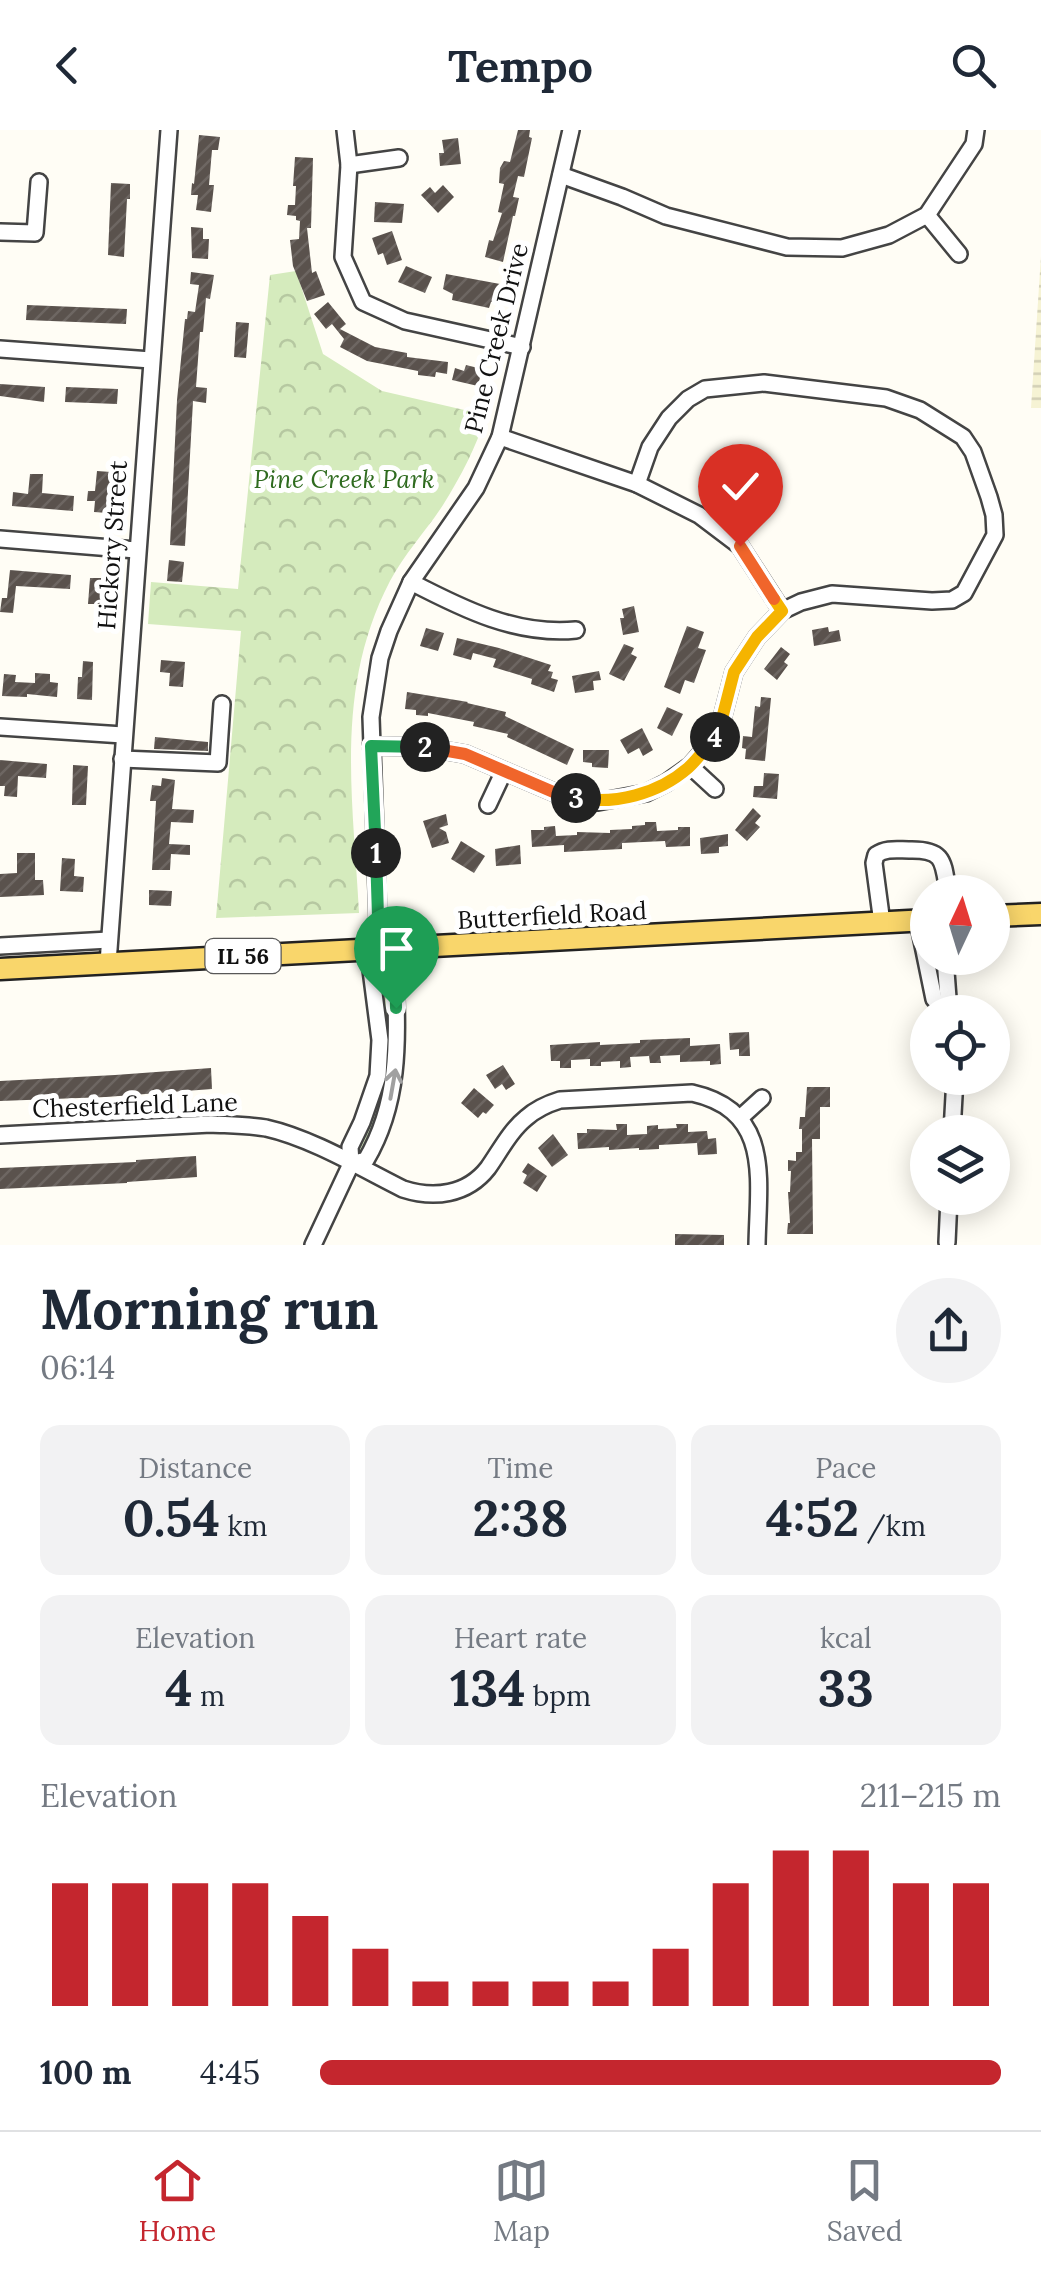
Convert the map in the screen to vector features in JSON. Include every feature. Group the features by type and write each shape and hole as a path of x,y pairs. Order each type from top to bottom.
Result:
{"main road":[{"path":"1010,916 1039,917"},
{"name":"Butterfield Road","path":"0,969 910,921"}],"street":[{"name":"Hickory Street","path":"108,963 169,130"},
{"path":"345,130 349,165 343,257 363,302 405,321 522,347"},
{"name":"Pine Creek Drive","path":"312,1245 351,1164 366,1160 379,1139 397,1064 395,966 379,948 371,746 380,658 411,582 476,488 500,436 571,130"},
{"path":"561,175 666,216 787,246 842,248 889,235 928,215 974,144 976,130"},
{"path":"349,165 399,158"},
{"path":"0,232 35,233 39,182"},
{"path":"928,215 959,254"},
{"path":"0,349 150,360"},
{"path":"371,746 424,747 465,754 558,794 598,802 646,793 690,766 718,734 734,672 757,637 782,611 832,594 947,601 958,598 992,542 996,527 973,452 963,437 920,410 886,398 764,384 704,389 670,418 650,446 637,484"},
{"path":"500,436 637,484 698,515 740,546 782,611"},
{"path":"0,539 136,550"},
{"path":"411,582 472,613 548,633 576,630"},
{"path":"122,759 218,764 222,704"},
{"path":"0,727 123,736"},
{"path":"690,766 715,790"},
{"path":"488,806 504,771"},
{"path":"882,923 876,855 883,850 928,849 943,863 945,875"},
{"path":"0,946 109,940"},
{"path":"931,975 934,999 946,1012 946,975"},
{"name":"Chesterfield Lane","path":"0,1136 243,1125 288,1134 403,1189 418,1194 444,1194 478,1180 528,1115 560,1100 692,1093 719,1102 740,1118"},
{"path":"757,1245 757,1156 750,1133 740,1118 762,1098"},
{"path":"947,1242 948,1215"}],"shaded area":[{"path":"1041,256 1041,408 1031,408"}],"green space":[{"name":"Pine Creek Park","path":"296,271 323,354 382,391 486,415 456,483 390,581 372,621 361,662 351,744 359,913 216,918 241,631 148,624 151,582 238,589 270,275"},
{"path":"382,969 386,973 392,1056 388,1091 364,1156 354,1155 384,1035"}],"building":[{"path":"518,130 530,130 532,138 524,177 518,176 513,197 519,198 503,262 485,257 502,213 498,212 504,184 499,183 500,168 504,161 510,162"},
{"path":"199,135 220,137 218,150 212,150 211,212 196,210 198,195 191,195"},
{"path":"458,138 461,164 440,166 442,140"},
{"path":"295,157 313,158 311,228 307,228 312,273 316,271 325,295 307,301 293,266 290,240 299,239 300,221 287,215 288,205 295,205"},
{"path":"111,183 130,184 124,257 108,255"},
{"path":"443,185 454,197 438,213 421,195 430,187 435,193"},
{"path":"375,202 404,204 402,223 374,222"},
{"path":"191,227 203,228 203,239 209,239 208,259 192,258"},
{"path":"392,231 402,260 387,265 383,253 378,255 372,238"},
{"path":"406,266 432,277 425,293 398,282"},
{"path":"191,272 214,275 200,332 196,387 207,388 206,403 193,401 185,546 170,545 185,319 188,311 195,312 199,285 190,284"},
{"path":"446,274 500,284 498,296 489,308 452,300 453,294 443,289"},
{"path":"328,302 346,324 340,329 375,347 407,353 407,357 448,362 447,374 418,375 418,371 367,361 340,347 344,339 332,324 326,329 314,314"},
{"path":"27,305 127,309 126,324 26,320"},
{"path":"236,322 249,323 246,358 234,357"},
{"path":"466,365 482,369 478,386 452,380 455,368 464,371"},
{"path":"0,384 45,387 44,402 0,396"},
{"path":"66,387 118,389 117,404 65,402"},
{"path":"97,471 111,472 108,513 94,512 95,501 87,501 88,491 95,491"},
{"path":"30,474 43,474 42,493 74,496 73,511 12,506 13,492 28,494"},
{"path":"169,560 184,562 182,582 167,581"},
{"path":"10,570 71,575 70,589 16,586 13,613 0,612 2,598 7,598"},
{"path":"90,578 104,578 102,604 88,604"},
{"path":"634,606 639,632 623,635 622,609"},
{"path":"687,626 704,632 698,648 706,650 694,683 685,680 680,694 664,687"},
{"path":"828,627 829,632 839,630 841,641 814,646 812,630"},
{"path":"426,628 444,633 438,651 420,646"},
{"path":"457,638 551,665 551,678 558,680 554,692 531,684 532,679 493,667 496,659 473,653 471,660 453,655"},
{"path":"624,644 634,648 631,654 637,657 624,681 609,674"},
{"path":"781,647 790,654 784,662 788,665 777,680 764,669"},
{"path":"161,660 185,662 183,687 169,686 170,673 160,672"},
{"path":"83,661 93,662 92,700 77,699"},
{"path":"599,671 601,680 593,681 594,690 575,693 572,676"},
{"path":"35,673 50,674 50,682 58,683 57,697 2,696 4,674 16,675 15,682 35,683"},
{"path":"407,692 506,712 505,716 574,749 567,765 507,737 508,734 473,726 474,722 428,713 416,715 416,710 405,709"},
{"path":"761,697 771,698 765,761 745,759 746,749 742,748 743,736 752,737 755,706 760,707"},
{"path":"667,707 683,714 672,736 657,728"},
{"path":"642,728 653,750 643,756 639,748 628,754 620,740"},
{"path":"155,737 208,742 208,751 154,749"},
{"path":"583,750 609,750 608,768 583,762"},
{"path":"0,760 47,764 46,778 18,776 17,797 4,796"},
{"path":"73,765 88,766 86,805 72,805"},
{"path":"764,773 779,774 777,799 753,797 754,786 763,786"},
{"path":"162,778 175,780 172,809 194,810 193,823 171,822 169,844 190,845 190,855 171,854 170,870 152,870 156,801 150,801 152,785 161,786"},
{"path":"753,808 761,816 755,823 760,827 747,841 735,830"},
{"path":"446,814 448,825 439,828 446,832 449,843 432,848 423,821"},
{"path":"645,822 656,822 657,831 690,827 690,846 666,847 665,841 622,843 622,849 564,852 564,845 532,847 531,830 544,827 555,826 556,836 577,835 632,829"},
{"path":"728,834 728,846 719,847 719,853 701,854 700,838"},
{"path":"461,841 485,856 474,873 451,859"},
{"path":"520,845 521,864 496,866 495,849"},
{"path":"17,853 35,853 35,880 43,880 44,895 0,897 0,874 17,873"},
{"path":"62,858 75,859 74,876 84,877 83,892 60,891"},
{"path":"149,890 172,891 171,906 149,905"},
{"path":"749,1032 750,1056 739,1056 739,1049 730,1050 729,1033"},
{"path":"690,1038 690,1046 720,1044 721,1064 680,1062 680,1055 660,1056 661,1063 650,1063 649,1056 630,1057 631,1067 620,1068 620,1061 590,1066 590,1059 571,1060 571,1068 560,1068 560,1061 551,1061 550,1045"},
{"path":"503,1065 515,1084 506,1090 502,1084 495,1089 486,1075"},
{"path":"211,1068 212,1089 0,1101 0,1081"},
{"path":"807,1087 830,1087 830,1107 820,1107 820,1139 812,1139 813,1234 787,1234 791,1171 788,1160 796,1161 796,1152 802,1152 799,1129 800,1117 805,1117"},
{"path":"474,1088 494,1105 478,1118 461,1103"},
{"path":"616,1124 627,1124 627,1135 647,1134 647,1126 658,1125 658,1129 688,1124 688,1132 707,1131 708,1139 716,1138 717,1154 698,1155 697,1143 659,1145 659,1149 578,1149 577,1133 587,1133 587,1129 617,1130"},
{"path":"553,1134 568,1155 552,1167 538,1148"},
{"path":"196,1156 197,1177 0,1189 0,1168"},
{"path":"528,1163 547,1176 537,1192 523,1183 527,1175 522,1172"},
{"path":"675,1234 724,1235 724,1245 675,1245"}],"route":[{"path":"396,1008 395,966 379,948 371,746 424,747 465,754 558,794 598,802 646,793 666,784 690,766 718,734 734,672 757,637 782,611 740,546"}]}
